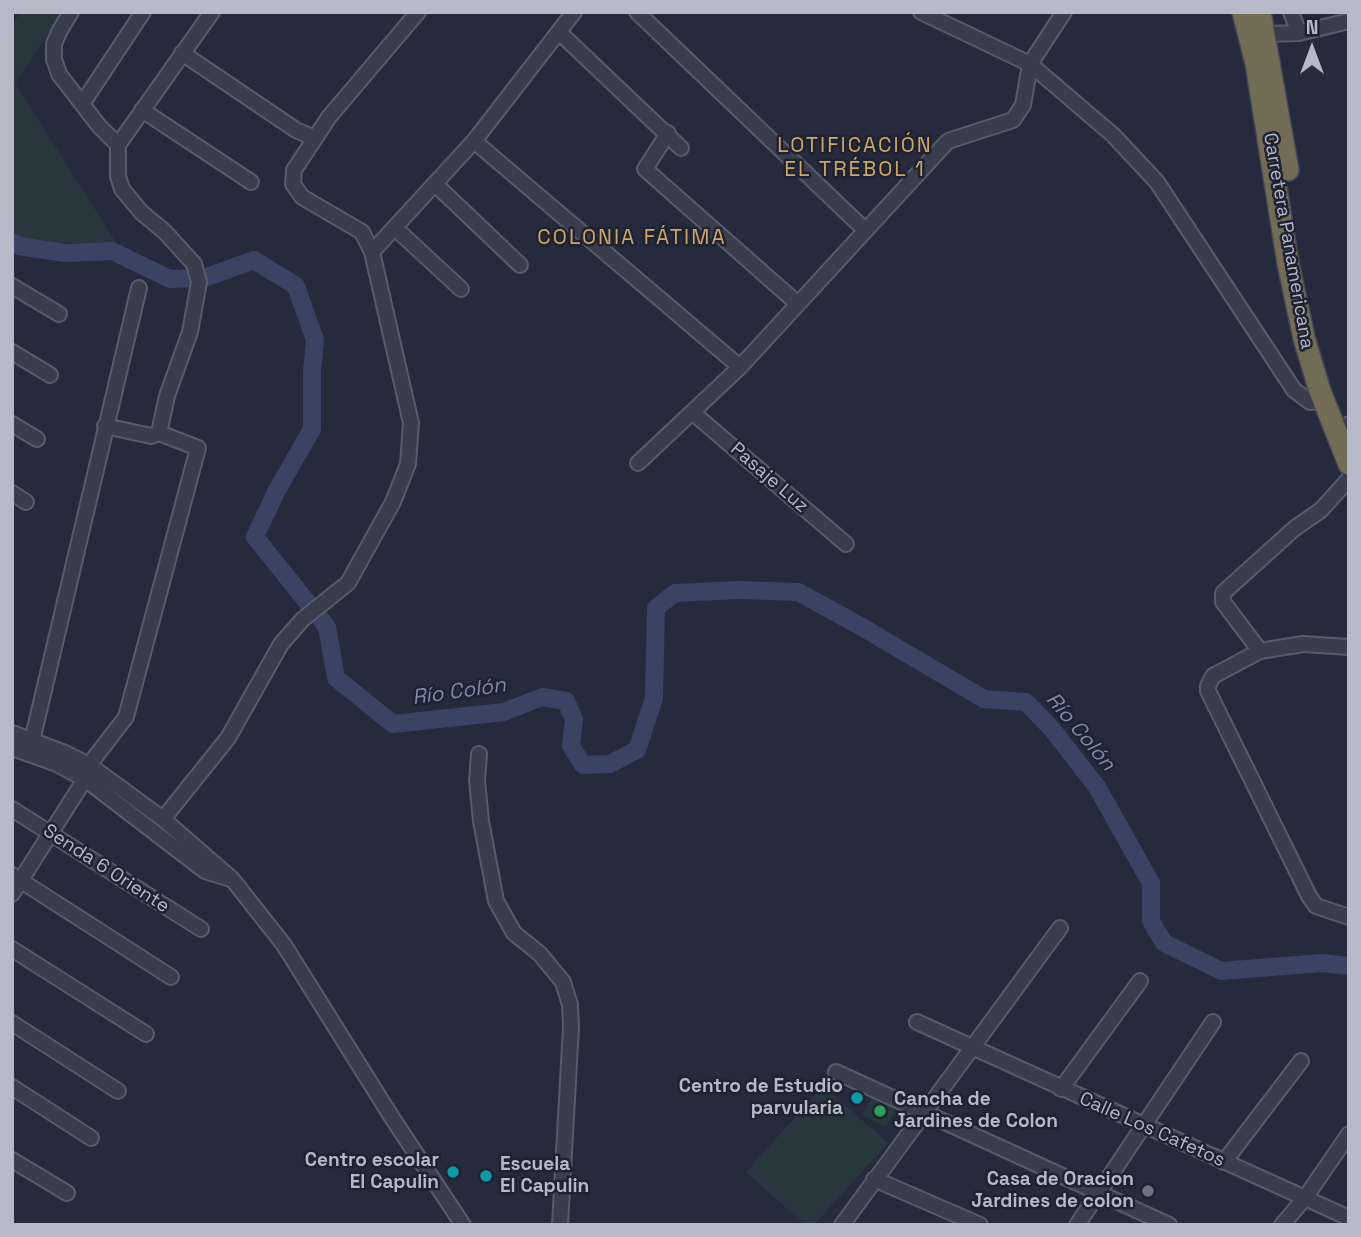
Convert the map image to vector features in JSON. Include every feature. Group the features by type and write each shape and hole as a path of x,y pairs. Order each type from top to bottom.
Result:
{"highway":[{"name":"Carretera Panamericana","path":"1243,12 1256,63 1297,307 1310,363 1349,464"},
{"name":"Carretera Panamericana","path":"1260,12 1308,296 1323,362 1348,428"}],"street":[{"path":"71,12 54,44 54,59 59,74 99,126 118,145"},
{"path":"82,104 143,12"},
{"path":"159,433 167,396 190,332 199,282 194,264 165,232 141,212 122,189 117,176 118,145 212,12"},
{"path":"163,819 228,737 281,644 303,619 348,583 393,502 408,464 411,423 372,252 362,232 302,197 293,184 294,170 337,107 418,12"},
{"path":"372,252 474,141 574,12"},
{"path":"636,12 865,230"},
{"path":"921,12 1030,64 1113,135 1157,182 1294,390 1310,402 1324,401"},
{"path":"638,463 740,367 948,141 1013,120 1023,105 1030,64 1064,12"},
{"path":"1291,12 1299,33"},
{"path":"1265,34 1299,33 1349,21"},
{"path":"559,32 681,148"},
{"path":"182,53 296,130 315,138"},
{"path":"142,110 251,182"},
{"path":"668,133 645,169 798,304"},
{"path":"474,141 740,367"},
{"path":"435,184 520,265"},
{"path":"395,228 461,289"},
{"path":"12,286 59,314"},
{"path":"32,741 139,288"},
{"path":"12,352 50,375"},
{"name":"Pasaje Luz","path":"692,412 846,544"},
{"path":"12,424 37,439"},
{"path":"12,894 17,878 51,833 87,772 126,717 198,448 159,433 151,436 105,426"},
{"path":"1260,651 1223,602 1223,593 1295,528 1321,510 1349,479"},
{"path":"12,493 26,502"},
{"path":"1349,648 1303,644 1260,651 1213,676 1209,681 1208,691 1309,896 1316,906 1349,918"},
{"path":"12,733 32,741 87,772 163,819 232,879 284,945 463,1225"},
{"path":"12,748 87,772 205,871 232,879"},
{"path":"479,754 477,781 481,821 496,901 514,933 540,954 563,982 570,1005 561,1225"},
{"name":"Senda 6 Oriente","path":"12,808 201,929"},
{"path":"17,878 171,977"},
{"path":"842,1225 1060,928"},
{"path":"12,949 146,1034"},
{"path":"1061,1089 1140,981"},
{"name":"Calle Los Cafetos","path":"917,1022 1349,1218"},
{"path":"1077,1225 1213,1022"},
{"path":"12,1023 118,1091"},
{"path":"1224,1162 1301,1061"},
{"path":"836,1072 1169,1225"},
{"path":"12,1087 91,1138"},
{"path":"1282,1225 1305,1198 1349,1134"},
{"path":"12,1160 67,1194"},
{"path":"874,1178 980,1225"}],"shaded area":[{"path":"20,12 63,12 15,83 117,244 40,242 19,239 12,235 12,26"},
{"path":"823,1086 888,1143 814,1225 805,1225 746,1172"},
{"name":"Cancha de Jardines de Colon","path":"873,1095 897,1107 886,1128 862,1115"}],"waterway":[{"name":"Río Colón","path":"12,242 19,246 65,253 112,251 170,279 204,278 254,260 296,286 315,340 312,429 276,492 255,537 327,627 336,678 393,724 504,712 542,697 566,701 574,719 571,746 583,765 610,764 637,750 654,698 656,608 675,593 740,590 798,592 984,699 1026,702 1052,729 1097,787 1151,883 1151,921 1164,943 1221,971 1322,963 1349,966"}],"place":[{"name":"Centro de Estudio parvularia","path":"857,1098"},
{"name":"Cancha de Jardines de Colon","path":"880,1111"},
{"name":"Centro escolar El Capulin","path":"453,1172"},
{"name":"Escuela El Capulin","path":"486,1176"},
{"name":"Casa de Oracion Jardines de colon","path":"1148,1191"}],"district":[{"name":"LOTIFICACIÓN EL TRÉBOL 1","path":"855,158"},
{"name":"COLONIA FÁTIMA","path":"632,238"}]}
